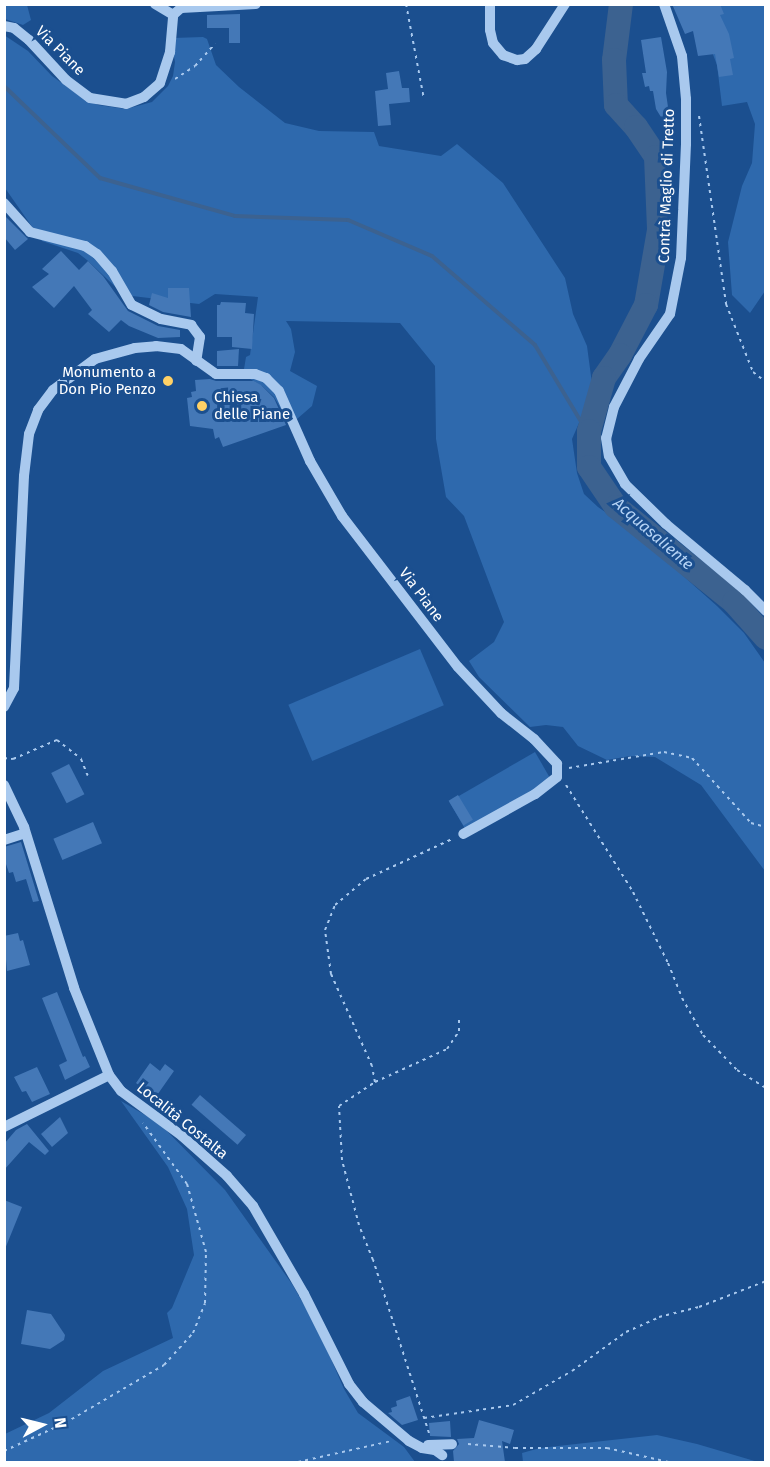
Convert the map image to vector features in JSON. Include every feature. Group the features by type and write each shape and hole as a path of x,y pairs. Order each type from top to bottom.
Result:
{"street":[{"path":"155,4 173,15"},
{"path":"160,83 170,52 173,15 181,8 256,4"},
{"path":"490,4 490,30 493,43 503,54 517,60 525,59 536,50 565,4"},
{"name":"Contrà Maglio di Tretto","path":"664,4 682,56 686,99 681,258 670,314 639,359 614,407 606,438 609,456 625,484 666,524 745,590 765,611"},
{"name":"Via Piane","path":"4,26 14,28 29,40 66,80 90,98 112,103 132,103 144,97 160,83"},
{"path":"4,203 30,232 84,246 97,254 112,271 132,305 161,319 191,325 200,337 196,361"},
{"name":"Via Piane","path":"4,707 14,688 24,476 29,434 38,410 53,390 95,359 135,348 156,346 181,348 216,374 255,374 266,378 279,391 310,461 342,516 458,667 501,713 534,739 558,773"},
{"path":"463,834 536,794 558,773"},
{"name":"Località Costalta","path":"5,788 25,832 74,988 109,1075 121,1091 182,1136 218,1168 253,1206 304,1294 349,1384 363,1402 416,1445 435,1450 442,1455"},
{"path":"4,840 25,832"},
{"path":"4,1127 109,1075"},
{"path":"416,1445 452,1444"}],"path":[{"path":"406,4 424,99"},
{"path":"160,83 180,77 195,66 215,44"},
{"path":"698,110 726,304 753,372 765,382"},
{"path":"4,758 13,759 57,740 81,759 88,776"},
{"path":"765,827 751,823 692,758 664,752 558,773 633,892 668,963 682,998 704,1035 737,1070 765,1088"},
{"path":"375,1082 372,1066 331,974 325,930 335,905 366,879 463,834"},
{"path":"430,1439 374,1260 359,1226 342,1160 339,1106 375,1082 447,1049 459,1031 459,1016"},
{"path":"4,1451 65,1423 164,1365 193,1333 205,1303 206,1252 188,1184 138,1117"},
{"path":"424,1418 513,1405 572,1371 626,1332 659,1317 699,1307 765,1281"},
{"path":"298,1462 387,1442 398,1441 416,1445"},
{"path":"468,1444 515,1448 607,1448 668,1462"}],"shaded area":[{"path":"4,5 27,5 31,20 23,25 5,19"},
{"path":"678,5 765,5 765,291 750,313 732,295 728,242 742,186 752,163 755,124 747,102 722,106 717,65 704,31"},
{"path":"4,35 28,51 52,76 81,97 98,105 126,109 152,102 168,86 173,76 175,62 171,41 173,38 203,37 207,39 216,65 239,87 285,123 319,131 374,132 379,146 441,156 457,144 503,183 565,278 573,314 587,346 593,391 572,439 577,473 584,494 598,507 634,532 717,606 744,633 765,663 765,871 701,785 655,757 630,756 607,760 578,746 563,727 546,725 530,727 479,677 469,661 494,642 504,622 464,516 446,497 436,439 435,366 400,323 286,321 291,329 295,352 290,371 317,386 312,406 290,425 274,397 262,386 243,375 246,357 250,355 258,297 215,294 199,304 124,295 78,253 42,241 5,188"},
{"path":"420,649 444,705 312,761 288,705"},
{"path":"535,752 551,780 465,829 449,802"},
{"path":"121,1101 159,1123 225,1190 292,1284 318,1329 344,1389 358,1413 404,1447 415,1462 5,1462 5,1434 49,1413 103,1371 173,1338 167,1313 172,1308 194,1255 187,1209 168,1167"},
{"path":"657,1435 758,1462 523,1462 522,1453 540,1448"}],"building":[{"path":"672,4 720,4 724,14 720,15 729,34 734,58 730,59 733,75 719,77 715,54 698,56 693,31 685,34"},
{"path":"240,14 240,43 229,43 229,28 207,28 207,15"},
{"path":"661,37 667,72 666,93 672,135 656,109 653,91 650,91 649,86 645,87 642,73 646,73 641,40"},
{"path":"399,71 402,88 409,88 410,102 389,104 391,125 378,126 375,91 388,89 386,73"},
{"path":"4,215 28,239 15,250 4,237"},
{"path":"61,251 79,270 88,261 103,276 128,311 158,326 180,330 180,337 158,338 129,326 121,320 109,332 88,314 92,310 74,286 54,308 32,287 49,274 42,269"},
{"path":"168,288 189,288 191,317 163,312 149,305 152,293 168,298"},
{"path":"221,302 246,303 245,313 254,314 252,349 232,347 232,337 217,337 217,305"},
{"path":"239,349 238,366 217,366 217,351"},
{"path":"195,380 254,381 261,385 274,398 286,425 223,447 219,437 215,439 213,429 190,426 187,398 192,397 191,392 196,391"},
{"path":"69,764 84,794 67,803 51,773"},
{"path":"458,795 473,820 464,826 449,801"},
{"path":"93,822 102,843 62,860 53,839"},
{"path":"21,842 39,901 33,902 26,879 16,882 13,872 9,873 4,858 4,847"},
{"path":"18,933 20,941 23,940 30,965 7,971 4,936"},
{"path":"57,992 83,1057 85,1056 90,1067 65,1080 59,1065 67,1061 42,998"},
{"path":"150,1063 160,1071 165,1064 174,1071 155,1098 136,1083"},
{"path":"37,1067 50,1094 32,1102 26,1091 22,1092 14,1077"},
{"path":"200,1095 246,1135 238,1145 191,1105"},
{"path":"60,1117 68,1133 52,1147 41,1134"},
{"path":"27,1124 49,1151 45,1155 29,1142 4,1170 4,1144 16,1130"},
{"path":"4,1200 22,1207 5,1249 4,1249"},
{"path":"27,1310 51,1314 65,1335 64,1340 50,1349 21,1344"},
{"path":"410,1396 418,1420 402,1425 388,1413 392,1412 391,1408 397,1406 396,1401"},
{"path":"479,1420 514,1430 510,1444 502,1441 505,1462 454,1462 453,1451 459,1444 457,1439 474,1438"},
{"path":"450,1421 451,1437 430,1436 429,1423"}],"waterway":[{"name":"Acquasaliente","path":"621,4 614,60 616,105 636,127 656,157 659,230 646,305 620,355 604,378 589,431 589,467 616,507 734,602 766,638"},
{"path":"4,86 100,178 235,216 348,220 432,256 535,345 589,435"}],"place":[{"name":"Monumento a Don Pio Penzo","path":"168,381"},
{"name":"Chiesa delle Piane","path":"202,406"}]}
